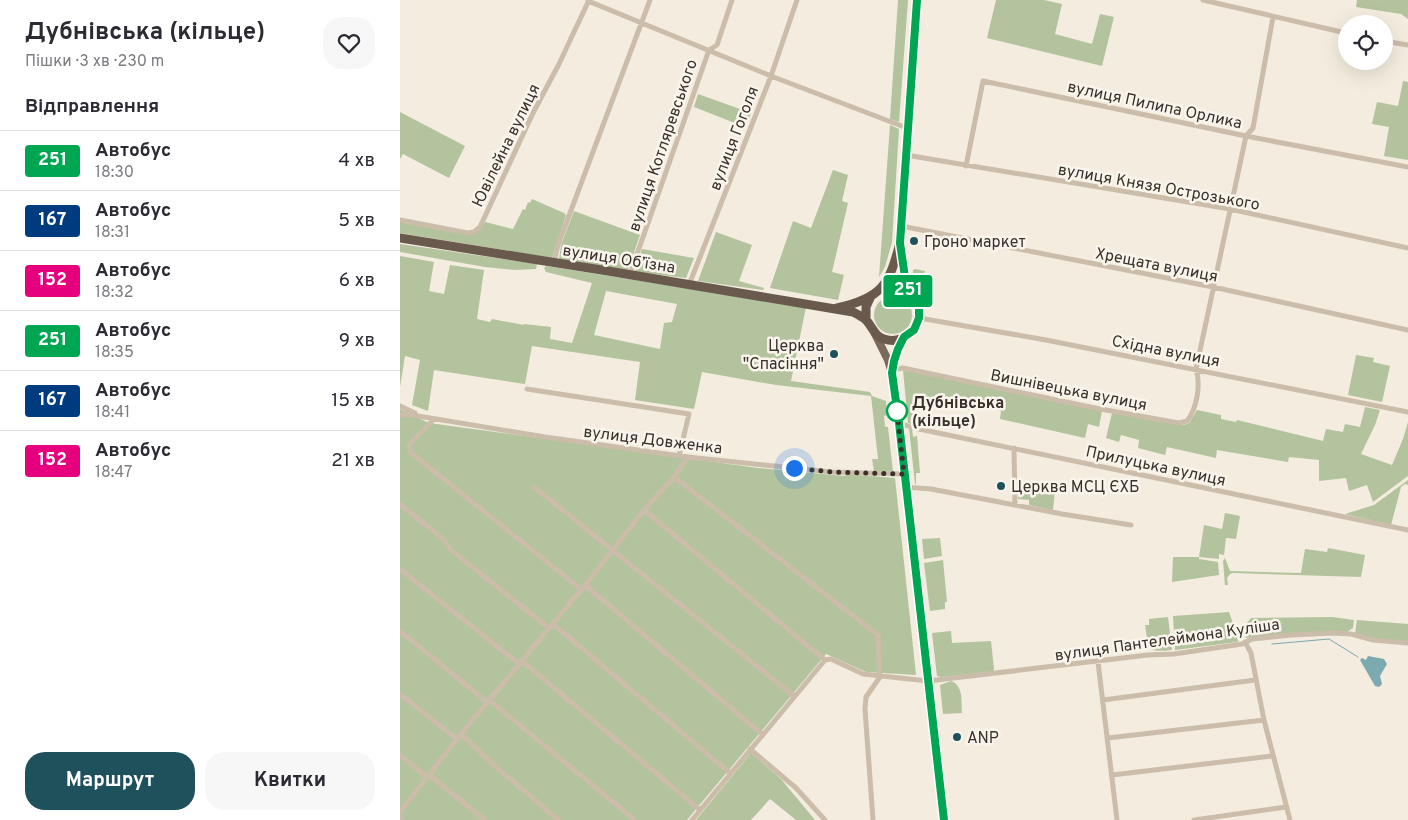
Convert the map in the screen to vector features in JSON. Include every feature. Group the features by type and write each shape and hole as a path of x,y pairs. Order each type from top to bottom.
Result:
{"highway":[{"path":"907,291 900,243 917,0"},
{"name":"вулиця Об’їзна","path":"400,238 630,274 853,312 866,320"},
{"path":"883,288 894,265 900,243"},
{"path":"832,309 855,304 883,288 895,286 907,291 915,299 919,308 919,318 914,330 896,340 885,340 875,334 866,320 866,307 871,296"}],"main road":[{"path":"875,334 892,372 944,820"},
{"path":"892,372 898,349 904,337"}],"street":[{"path":"554,262 558,245 650,0"},
{"name":"вулиця Котляревського","path":"630,274 709,50 717,45 732,0"},
{"name":"вулиця Гоголя","path":"689,285 771,76 797,0"},
{"path":"1203,0 1338,31"},
{"path":"588,1 771,76 907,128"},
{"name":"Ювілейна вулиця","path":"400,220 468,232 474,232 480,226 588,1"},
{"path":"1196,369 1212,287 1246,136 1253,128 1273,17"},
{"path":"1393,42 1408,45"},
{"name":"вулиця Пилипа Орлика","path":"966,166 983,81 1246,136 1408,167"},
{"name":"вулиця Князя Острозького","path":"905,155 1230,209 1408,248"},
{"name":"Хрещата вулиця","path":"901,226 1212,287 1408,330"},
{"name":"Східна вулиця","path":"919,318 1046,340 1408,412"},
{"name":"Вишнівецька вулиця","path":"892,372 903,368 1095,408 1184,423 1190,418 1196,400 1198,374 1196,369"},
{"path":"527,389 689,414 680,456"},
{"path":"400,406 423,417"},
{"name":"вулиця Довженка","path":"400,414 688,457 832,472 904,474"},
{"path":"434,419 409,445 410,452 584,587 762,734"},
{"name":"Прилуцька вулиця","path":"899,423 914,428 1408,530"},
{"path":"1014,448 1015,505"},
{"path":"400,812 456,739 584,587 644,510 674,477 688,457"},
{"path":"674,477 878,635 880,676 866,697 866,741 870,767 873,820"},
{"path":"534,486 794,696"},
{"path":"905,487 931,489 1062,514 1132,525"},
{"path":"400,504 442,538 452,552 549,628"},
{"path":"644,510 825,660 692,820"},
{"path":"400,569 521,662 700,810"},
{"path":"553,624 730,773"},
{"path":"400,631 635,820"},
{"name":"вулиця Пантелеймона Куліша","path":"825,660 831,659 863,674 928,682 1174,654 1242,644 1252,639 1292,635 1351,634 1373,640 1408,643"},
{"path":"1245,642 1251,654 1272,756 1290,820"},
{"path":"1098,662 1117,820"},
{"path":"1103,700 1255,680"},
{"path":"400,694 456,739"},
{"path":"1108,738 1264,720"},
{"path":"461,734 558,820"},
{"path":"750,749 796,788 825,820"},
{"path":"400,756 485,820"},
{"path":"1112,775 1272,756"},
{"path":"1194,820 1286,806"}],"green space":[{"path":"898,0 908,0 899,122 890,119"},
{"path":"996,0 1044,0 1062,4 1055,34 1092,44 1100,14 1114,17 1102,66 987,38"},
{"path":"1357,0 1408,0 1408,19 1401,14 1356,7"},
{"path":"1403,81 1408,82 1408,160 1384,156 1389,127 1372,124 1377,102 1398,106"},
{"path":"698,94 751,113 745,127 694,107"},
{"path":"400,112 465,146 449,178 403,154 400,159"},
{"path":"890,125 899,129 892,242 885,267 879,277"},
{"path":"833,170 848,175 842,201 848,203 832,272 844,275 838,300 770,288 793,221 811,228"},
{"path":"532,199 566,215 552,258 400,233 400,222 468,235 485,222 513,229 523,209 525,210 528,202 530,203"},
{"path":"574,211 640,235 628,270 559,259 561,245"},
{"path":"716,232 752,245 739,281 764,288 763,290 698,281"},
{"path":"400,244 537,264 536,269 515,270 485,267 400,252"},
{"path":"642,249 694,258 686,278 635,272"},
{"path":"400,256 434,262 429,291 444,294 450,265 484,270 477,319 490,322 492,319 524,325 551,327 550,339 572,343 592,283 546,272 544,268 546,266 806,307 791,381 870,392 872,396 886,401 887,415 884,416 885,427 888,427 893,472 874,471 872,459 878,459 871,396 776,385 702,372 694,409 635,400 640,362 532,346 525,384 434,370 428,411 412,405 420,360 405,356 400,387","holes":["606,291 677,304 672,322 664,323 660,349 594,335"]},
{"path":"913,270 925,271 922,274 927,297 918,297 913,278"},
{"path":"893,296 906,302 912,315 906,328 893,334 880,328 874,315 880,302"},
{"path":"1356,355 1374,358 1373,362 1390,366 1382,402 1348,395"},
{"path":"903,370 1102,411 1099,427 1088,424 1085,438 1000,419 1001,411 973,405 972,410 936,405 914,405 916,426 908,423"},
{"path":"1365,407 1380,410 1361,454 1392,465 1408,422 1408,476 1373,502 1367,485 1349,491 1346,478 1319,481 1319,460 1289,457 1288,462 1217,450 1216,458 1167,447 1165,455 1138,448 1139,440 1121,435 1119,442 1106,438 1112,413 1184,425 1189,423 1197,410 1221,415 1221,419 1236,422 1237,420 1323,441 1326,429 1343,432 1345,424 1360,427"},
{"path":"400,409 429,423 758,468 845,476 846,474 895,478 916,675 866,672 826,654 687,820 400,820"},
{"path":"909,428 912,429 913,437 917,436 920,473 916,473 916,484 915,484"},
{"path":"1408,480 1408,485 1405,484 1401,487 1391,525 1345,514 1374,505"},
{"path":"1017,482 1055,488 1053,510 1029,505 1029,500 1018,499"},
{"path":"1225,513 1240,516 1236,539 1226,538 1224,555 1219,554 1219,559 1199,557 1204,525 1222,529"},
{"path":"940,538 942,556 924,559 922,539"},
{"path":"1328,548 1365,555 1361,577 1233,573 1227,578 1228,585 1225,585 1223,561 1225,558 1230,571 1301,573 1305,549 1327,552"},
{"path":"1173,557 1199,557 1199,559 1218,562 1219,575 1172,582"},
{"path":"943,560 947,602 945,602 945,609 930,611 924,563"},
{"path":"1229,612 1239,640 1237,642 1175,650 1173,616"},
{"path":"1168,617 1172,650 1153,650 1148,644 1145,625 1149,625 1149,619"},
{"path":"1332,617 1354,620 1353,628 1347,632 1292,633 1246,638 1244,633 1247,632 1245,625 1251,618"},
{"path":"1357,620 1408,624 1408,642 1355,634"},
{"path":"951,631 952,643 991,641 993,672 937,676 932,633"},
{"path":"951,681 960,690 962,713 943,714 940,685"},
{"path":"751,753 781,779 815,820 796,820 770,799 751,820 696,820"}],"water":[{"path":"1368,656 1384,659 1387,664 1380,676 1382,684 1379,687 1375,686 1360,660 1362,658 1366,660"}],"waterway":[{"path":"1272,644 1329,639 1358,657"}],"bus line":[{"name":"251","path":"917,0 900,243 907,291 915,299 919,308 919,318 914,330 904,337 898,349 892,373 944,820"}],"place":[{"name":"Гроно маркет","path":"914,241"},
{"name":"Церква \"Спасіння\"","path":"834,354"},
{"name":"Дубнівська (кільце)","path":"897,411"},
{"name":"Церква МСЦ ЄХБ","path":"1001,486"},
{"name":"ANP","path":"957,737"}],"route":[{"path":"794,468 832,472 904,474 897,411"}]}
